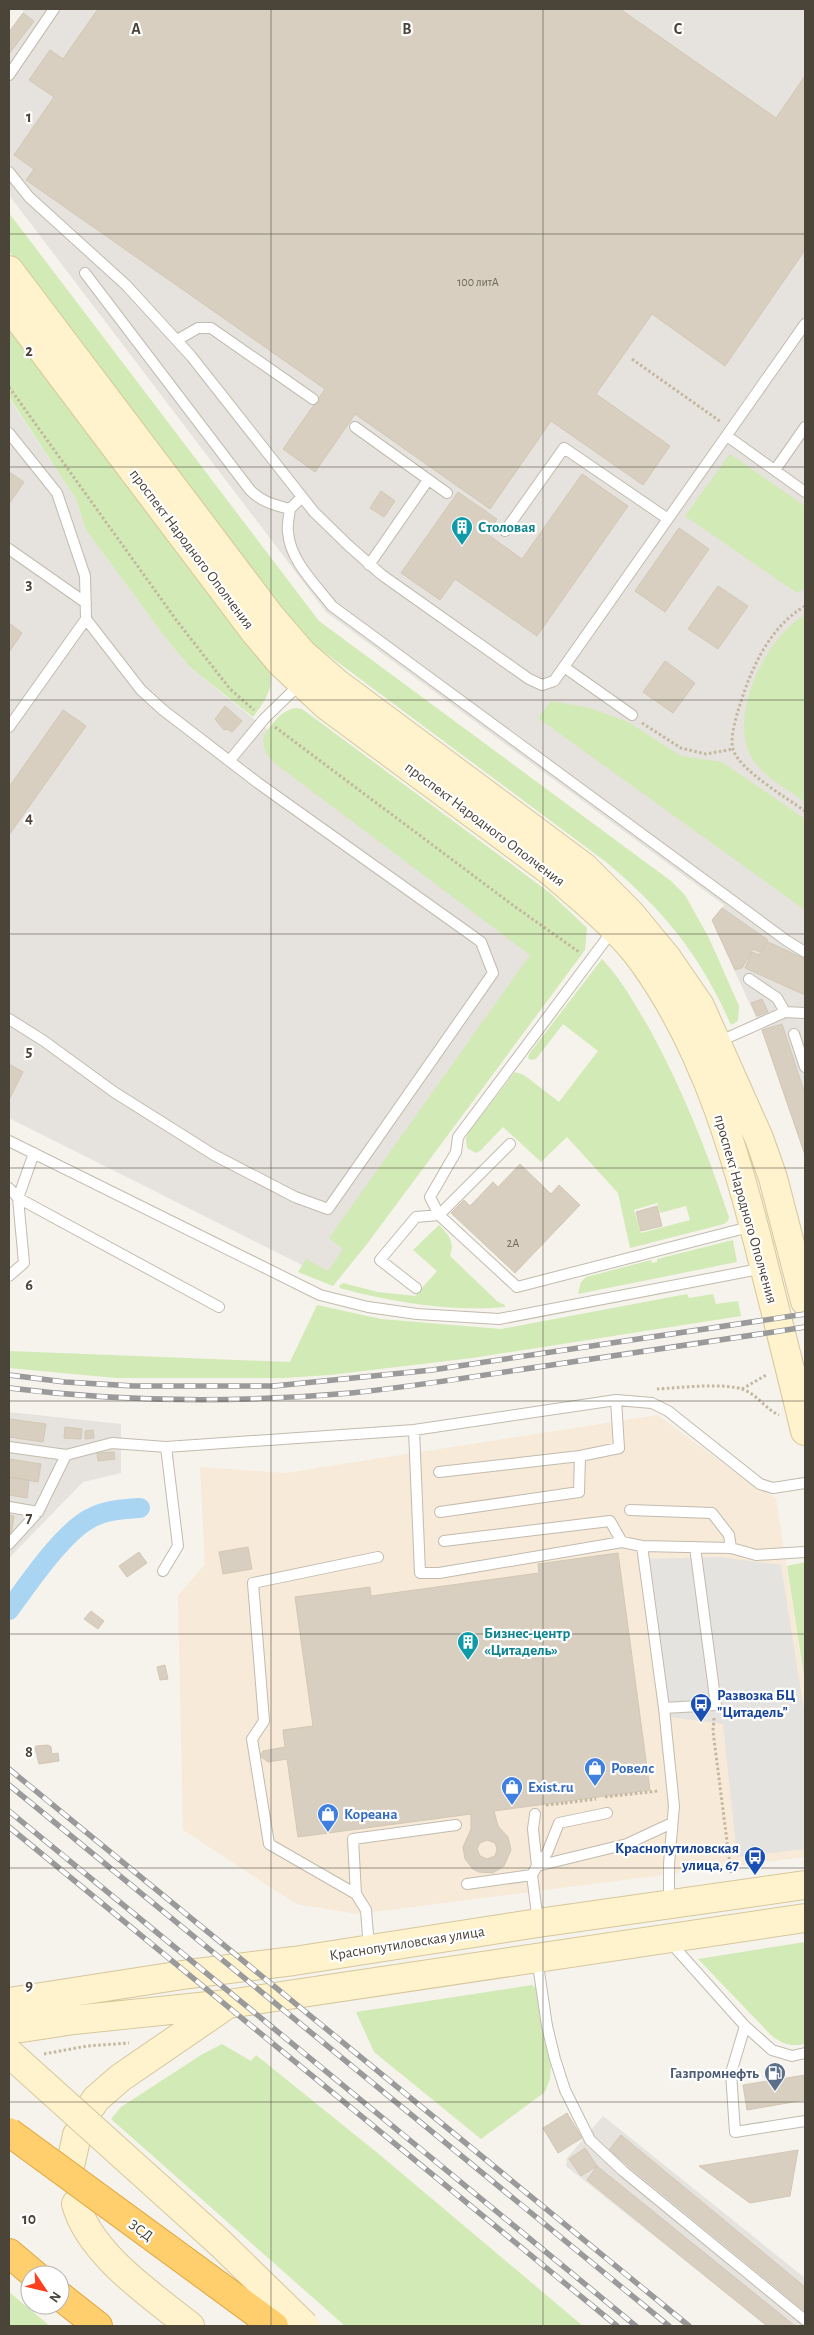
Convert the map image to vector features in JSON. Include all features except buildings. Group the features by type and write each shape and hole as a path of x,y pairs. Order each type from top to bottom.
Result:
{"highway":[{"name":"ЗСД","path":"9,2132 274,2326"},
{"path":"9,2253 23,2265"},
{"path":"70,2304 98,2326"}],"main road":[{"name":"проспект Народного Ополчения","path":"9,270 230,566 302,653 338,684 554,844 606,887 648,933 687,984 717,1043 759,1138 773,1178 805,1301"},
{"name":"проспект Народного Ополчения","path":"9,306 255,632 301,683 328,706 550,871 614,929 643,961 670,1002 689,1037 732,1149 765,1268 805,1431"},
{"name":"Краснопутиловская улица","path":"9,2002 189,1974 294,1961 369,1948 805,1885"},
{"path":"9,2030 74,2020 228,2004 805,1918"},
{"path":"92,2105 96,2099 120,2078 228,2004"},
{"path":"9,2053 220,2243 305,2326"},
{"path":"71,2162 78,2135"},
{"path":"76,2204 80,2218 99,2247 162,2304 190,2326"}],"lane":[{"path":"9,75 54,9"},
{"path":"9,172 29,197 126,285 177,340 314,512 369,565 529,679 542,685 554,681 805,324"},
{"path":"86,273 250,490 258,499 268,504 290,509"},
{"path":"177,340 198,328 210,328 312,399"},
{"path":"355,427 447,493"},
{"path":"775,470 805,427"},
{"path":"729,433 805,492"},
{"path":"9,434 57,494 85,576 86,603 86,619 9,727"},
{"path":"505,531 564,448 668,519"},
{"path":"369,565 428,480"},
{"path":"302,497 290,509 288,532 291,548 299,564 332,606 787,941 805,952"},
{"path":"9,549 86,603"},
{"path":"9,1019 44,1041 114,1092 214,1155 295,1197 328,1209 493,973 481,942 478,939 258,784 230,760 163,710 141,690 86,619"},
{"path":"564,667 632,715"},
{"path":"230,760 264,719 301,683"},
{"path":"614,929 458,1137 456,1152 430,1197 439,1215 517,1287 754,1226"},
{"path":"749,980 776,998 785,1012"},
{"path":"717,1043 785,1012 805,1013"},
{"path":"794,1034 805,1066"},
{"path":"9,1141 320,1295 368,1307 417,1314 500,1320 765,1268"},
{"path":"416,1288 380,1260 416,1217 439,1215 510,1144"},
{"path":"9,1276 24,1263 18,1198 34,1153"},
{"path":"9,1188 18,1198 219,1307"},
{"path":"438,1472 580,1456 618,1448 616,1400"},
{"path":"9,1446 66,1455 112,1442 166,1447 414,1430 616,1400 652,1403 668,1411 760,1484 773,1488 805,1483"},
{"path":"414,1430 420,1573 439,1573 622,1542 642,1546 731,1548 756,1555 805,1552"},
{"path":"164,1571 178,1546 166,1447"},
{"path":"9,1544 38,1512 66,1455"},
{"path":"440,1512 580,1492 580,1456"},
{"path":"9,1507 38,1512"},
{"path":"630,1510 712,1513 729,1535 731,1548"},
{"path":"444,1541 610,1521 622,1542"},
{"path":"642,1546 664,1708 674,1806 669,1864 669,1904"},
{"path":"664,1708 716,1705 694,1547"},
{"path":"369,1948 366,1910 356,1894 269,1844 252,1739 264,1722 253,1583 378,1557"},
{"path":"535,1871 547,1853 559,1823 607,1813"},
{"path":"535,1814 533,1829 538,1923"},
{"path":"467,1884 535,1871 627,1844 672,1823"},
{"path":"356,1894 353,1839 456,1825"},
{"path":"667,1938 745,2026 772,2050 792,2056 805,2054"},
{"path":"537,1958 547,2026 555,2059 566,2090 590,2140 623,2171 805,2320"},
{"path":"745,2026 731,2073 735,2132 805,2121"}],"path":[{"path":"632,359 729,433"},
{"path":"805,606 794,613 772,637 756,661 734,724 733,749 746,767 805,811"},
{"path":"632,715 681,748 706,754 733,749"},
{"path":"742,1389 771,1372"},
{"path":"655,1389 706,1386 742,1389 754,1395 768,1410 782,1416"},
{"path":"716,1705 713,1731 731,1876"},
{"path":"565,1803 671,1789"}],"shaded area":[{"path":"23,9 805,9 805,1155 762,1031 712,921 724,905 326,612 9,195 9,32 23,13"},
{"path":"9,398 76,499 86,530 171,645 191,668 260,724 565,950 332,1280 9,1118"},
{"path":"9,1412 121,1424 121,1473 83,1482 9,1558"},
{"path":"658,1415 744,1479 776,1498 805,1687 805,1857 358,1914 296,1904 183,1830 178,1596 205,1564 200,1467 285,1473"},
{"path":"719,1557 781,1565 805,1717 805,1849 737,1857 723,1724 660,1716 638,1559"},
{"path":"603,2116 805,2278 805,2326 767,2326 566,2166 567,2158"}],"green space":[{"path":"9,213 319,621 671,881 685,895 709,938 739,1006 738,1021 731,1025 706,976 679,935 627,880 606,862 299,633 278,610 9,251"},
{"path":"9,326 269,671 270,684 267,696 253,717 191,668 171,645 86,530 76,499 9,397"},
{"path":"730,454 805,506 805,588 797,593 685,516"},
{"path":"805,615 805,802 769,777 757,765 752,758 746,741 744,721 754,679 764,659 790,626"},
{"path":"551,701 590,708 628,722 681,756 722,762 805,819 805,910 538,718"},
{"path":"295,708 302,709 309,714 550,893 587,928 585,950 367,1244 333,1286 298,1272 306,1259 328,1271 343,1249 329,1238 530,955 273,762 265,751 264,746 267,731 279,716"},
{"path":"602,959 616,975 633,1001 672,1074 712,1168 729,1217 728,1221 724,1224 630,1248 618,1193 567,1137 541,1162 503,1127 480,1151 476,1153 467,1148 466,1139 468,1133 515,1072 524,1075 559,1102 598,1051 563,1024 536,1059 531,1060 528,1058 529,1054","holes":["657,1203 660,1213 686,1206 690,1220 641,1233 634,1210"]},
{"path":"439,1225 450,1239 452,1247 450,1256 505,1307 465,1308 422,1305 379,1298 340,1288 339,1286 343,1283 378,1292 415,1296 437,1271 413,1250"},
{"path":"733,1240 737,1262 578,1294 581,1282 586,1277 651,1260 652,1263 657,1262 657,1259"},
{"path":"687,1294 689,1298 713,1294 716,1304 738,1301 741,1316 472,1358 330,1375 284,1378 116,1378 9,1368 9,1351 290,1362 317,1305 381,1319 501,1329"},
{"path":"805,1562 805,1683 787,1566"},
{"path":"805,1942 805,2044 800,2045 786,2044 770,2034 698,1959"},
{"path":"532,1985 536,1988 542,2033 551,2066 550,2079 545,2092 481,2139 374,2052 356,2012"},
{"path":"222,2044 251,2061 256,2055 380,2155 583,2326 345,2326 111,2119 121,2107 201,2055"},
{"path":"9,2292 20,2301 20,2315 37,2315 50,2326 9,2326"}],"waterway":[{"path":"9,1610 58,1546 80,1525 103,1513 121,1509 140,1508"}],"railway":[{"path":"9,1375 65,1382 134,1386 274,1386 432,1370 805,1314"},
{"path":"9,1388 51,1393 180,1400 222,1400 351,1393 454,1380 805,1327"},
{"path":"9,1769 689,2326"},
{"path":"9,1785 669,2326"},
{"path":"9,1811 636,2326"},
{"path":"9,1827 617,2326"}],"place":[{"name":"Столовая","path":"462,546"},
{"name":"Бизнес-центр «Цитадель»","path":"468,1661"},
{"name":"Развозка БЦ \"Цитадель\"","path":"701,1723"},
{"name":"Ровелс","path":"595,1787"},
{"name":"Exist.ru","path":"512,1806"},
{"name":"Кореана","path":"328,1833"},
{"name":"Краснопутиловская улица, 67","path":"755,1876"},
{"name":"Газпромнефть","path":"775,2092"}]}
